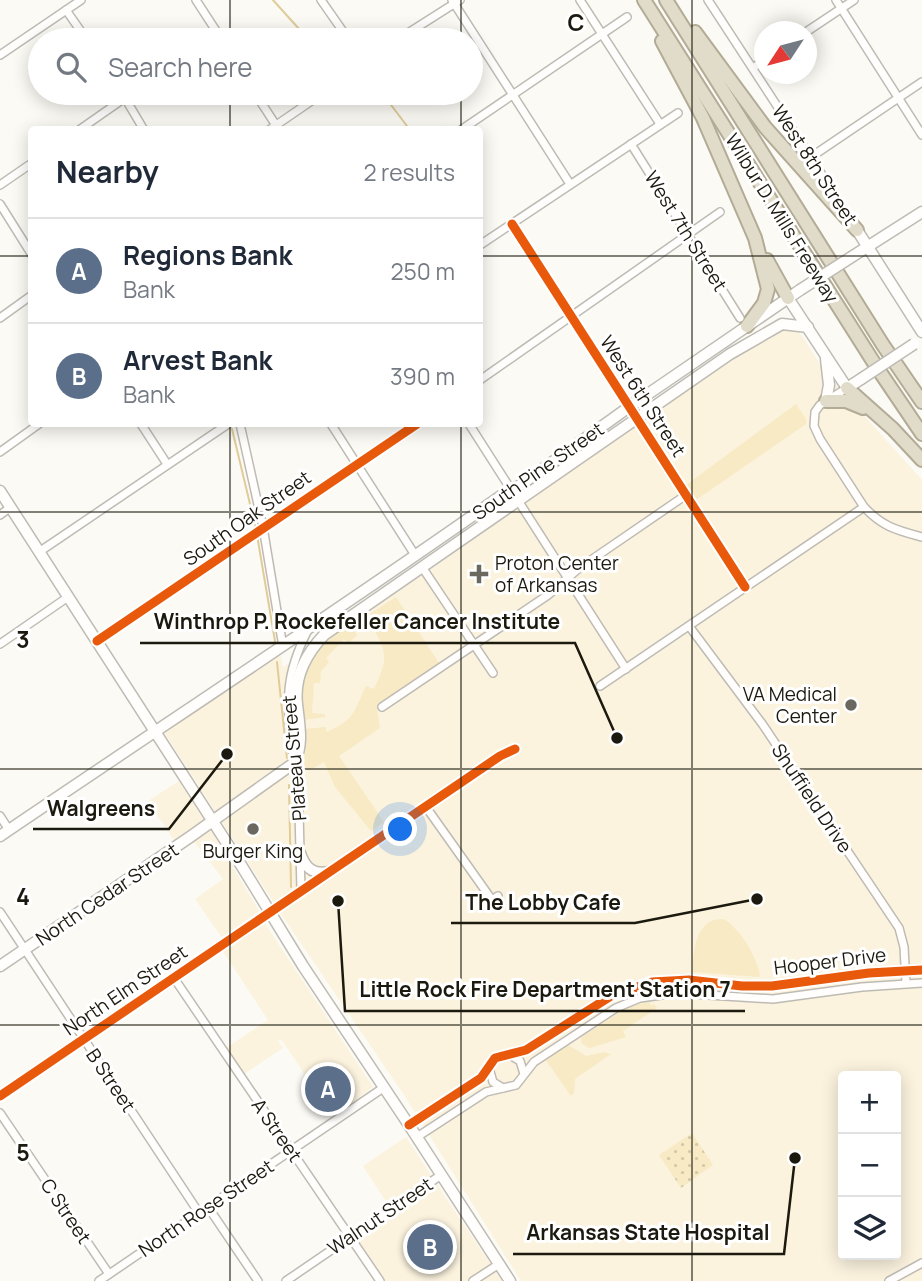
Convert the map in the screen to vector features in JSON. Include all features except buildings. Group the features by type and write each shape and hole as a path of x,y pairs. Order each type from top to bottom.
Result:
{"highway":[{"path":"643,0 702,118 755,238 788,299"},
{"name":"Wilbur D. Mills Freeway","path":"643,0 922,434"},
{"name":"Wilbur D. Mills Freeway","path":"666,0 922,402"},
{"path":"673,0 765,127 857,230"},
{"path":"744,322 764,303 768,289 755,238"},
{"path":"847,388 893,429 922,460"},
{"path":"826,401 846,401 876,415"}],"main road":[{"name":"South Pine Street","path":"4,833 283,647 511,490 744,322 788,299 922,212"},
{"name":"West 8th Street","path":"857,230 922,332"},
{"path":"788,299 847,388 918,342"},
{"path":"294,763 300,752 297,687 301,670 314,646 324,635 730,354 786,324 808,327"},
{"path":"826,355 829,385 826,401"},
{"path":"0,491 155,730 269,913 510,1281"},
{"name":"North Cedar Street","path":"0,966 294,763"},
{"path":"300,853 310,870 329,872"}],"street":[{"path":"40,28 81,0"},
{"path":"196,0 214,28"},
{"path":"321,0 341,28"},
{"path":"580,0 660,124"},
{"name":"West 8th Street","path":"708,0 857,230"},
{"path":"836,0 922,135"},
{"path":"817,25 854,0"},
{"path":"415,28 455,1 472,28"},
{"path":"66,10 79,28"},
{"path":"467,126 627,17"},
{"path":"0,55 28,36"},
{"path":"483,46 570,184"},
{"path":"811,157 922,82"},
{"path":"84,126 112,105"},
{"path":"132,105 142,126"},
{"path":"262,105 273,126"},
{"path":"277,126 306,105"},
{"path":"483,243 678,113"},
{"name":"West 7th Street","path":"631,144 744,322"},
{"path":"0,185 28,166"},
{"path":"0,204 28,249"},
{"path":"483,378 720,212"},
{"name":"West 6th Street","path":"512,224 745,587"},
{"path":"0,318 28,299"},
{"path":"847,388 826,401 815,412 814,425 820,439 864,507 888,527 922,537"},
{"path":"0,452 35,427"},
{"path":"143,427 167,464"},
{"path":"40,552 223,427"},
{"path":"241,427 283,647"},
{"path":"333,427 415,555"},
{"name":"South Oak Street","path":"97,641 412,427"},
{"path":"471,427 626,669"},
{"path":"382,707 686,495"},
{"path":"0,514 11,507"},
{"path":"600,686 864,507"},
{"path":"422,567 493,673"},
{"path":"0,643 68,597"},
{"name":"Shuffield Drive","path":"689,626 763,725 899,928 904,947 906,983"},
{"name":"Plateau Street","path":"301,891 298,772 294,763 288,682 296,653 308,629"},
{"name":"North Elm Street","path":"0,1096 500,756 515,749"},
{"path":"426,807 492,900 498,896"},
{"path":"0,816 4,833"},
{"name":"B Street","path":"0,912 199,1213"},
{"name":"Hooper Drive","path":"410,1125 481,1078 495,1058 526,1050 611,996 652,982 688,980 742,986 772,986 869,973 922,970"},
{"name":"A Street","path":"174,978 380,1281"},
{"name":"Hooper Drive","path":"417,1137 486,1092 516,1085 534,1062 617,1008 639,998 676,993 773,999 922,983"},
{"path":"510,1054 520,1062 524,1074"},
{"path":"489,1066 493,1082 503,1088"},
{"name":"North Rose Street","path":"99,1281 383,1088"},
{"name":"C Street","path":"0,1113 117,1281"},
{"name":"Walnut Street","path":"286,1281 441,1175"},
{"path":"208,1207 258,1281"},
{"path":"889,1281 922,1263"},
{"path":"473,1281 499,1264"}],"shaded area":[{"path":"784,328 799,331 825,372 922,480 922,1281 521,1281 404,1095 283,917 164,732 276,656 281,656 283,667 433,568 733,358"},
{"path":"796,404 806,419 806,424 696,500 686,485"},
{"path":"396,597 439,663 379,705 377,708 380,728 339,756 384,822 371,831 335,787 324,762 308,771 303,764 306,750 304,729 326,727 326,732 343,724 352,715 366,686 374,689 384,663 383,649 371,625 363,630 357,622"},
{"path":"350,623 357,635 349,643 344,639 326,658 329,662 321,671 320,683 314,683 312,713 325,714 325,717 303,720 303,689 310,664 325,643"},
{"path":"179,781 205,822 175,842 148,801"},
{"path":"210,828 259,911 222,938 195,899 223,879 193,840"},
{"path":"723,919 747,944 760,977 692,972 695,946 701,930 714,920"},
{"path":"264,922 373,1087 334,1117 281,1039 278,1041 283,1048 244,1074 226,1048 268,1020 222,950"},
{"path":"650,1001 651,1006 654,1004 657,1008 623,1031 626,1037 590,1048 582,1044 583,1036 626,1008"},
{"path":"568,1045 586,1056 604,1052 611,1054 575,1079 574,1093 571,1096 545,1059"},
{"path":"692,1133 713,1165 681,1188 659,1155"},
{"path":"406,1137 502,1281 386,1281 359,1241 361,1236 394,1214 363,1166"}],"waterway":[{"path":"273,0 298,28"},
{"path":"391,105 407,126"},
{"path":"232,429 256,529"},
{"path":"257,535 275,641"},
{"path":"277,662 287,758"},
{"path":"289,785 291,887"}],"cycle path":[{"path":"512,224 745,587"},
{"path":"97,641 413,427"},
{"path":"0,1096 500,756 515,749"},
{"path":"409,1125 481,1078 495,1058 526,1050 611,996 652,982 689,980 742,986 772,986 869,973 922,970"}],"place":[{"name":"Proton Center of Arkansas","path":"479,574"},
{"name":"VA Medical Center","path":"851,705"},
{"name":"Winthrop P. Rockefeller Cancer Institute","path":"617,738"},
{"name":"Walgreens","path":"227,754"},
{"name":"Burger King","path":"253,829"},
{"name":"The Lobby Cafe","path":"757,899"},
{"name":"Little Rock Fire Department Station 7","path":"338,901"},
{"name":"Regions Bank","path":"328,1089"},
{"name":"Arkansas State Hospital","path":"795,1158"},
{"name":"Arvest Bank","path":"430,1247"}]}
